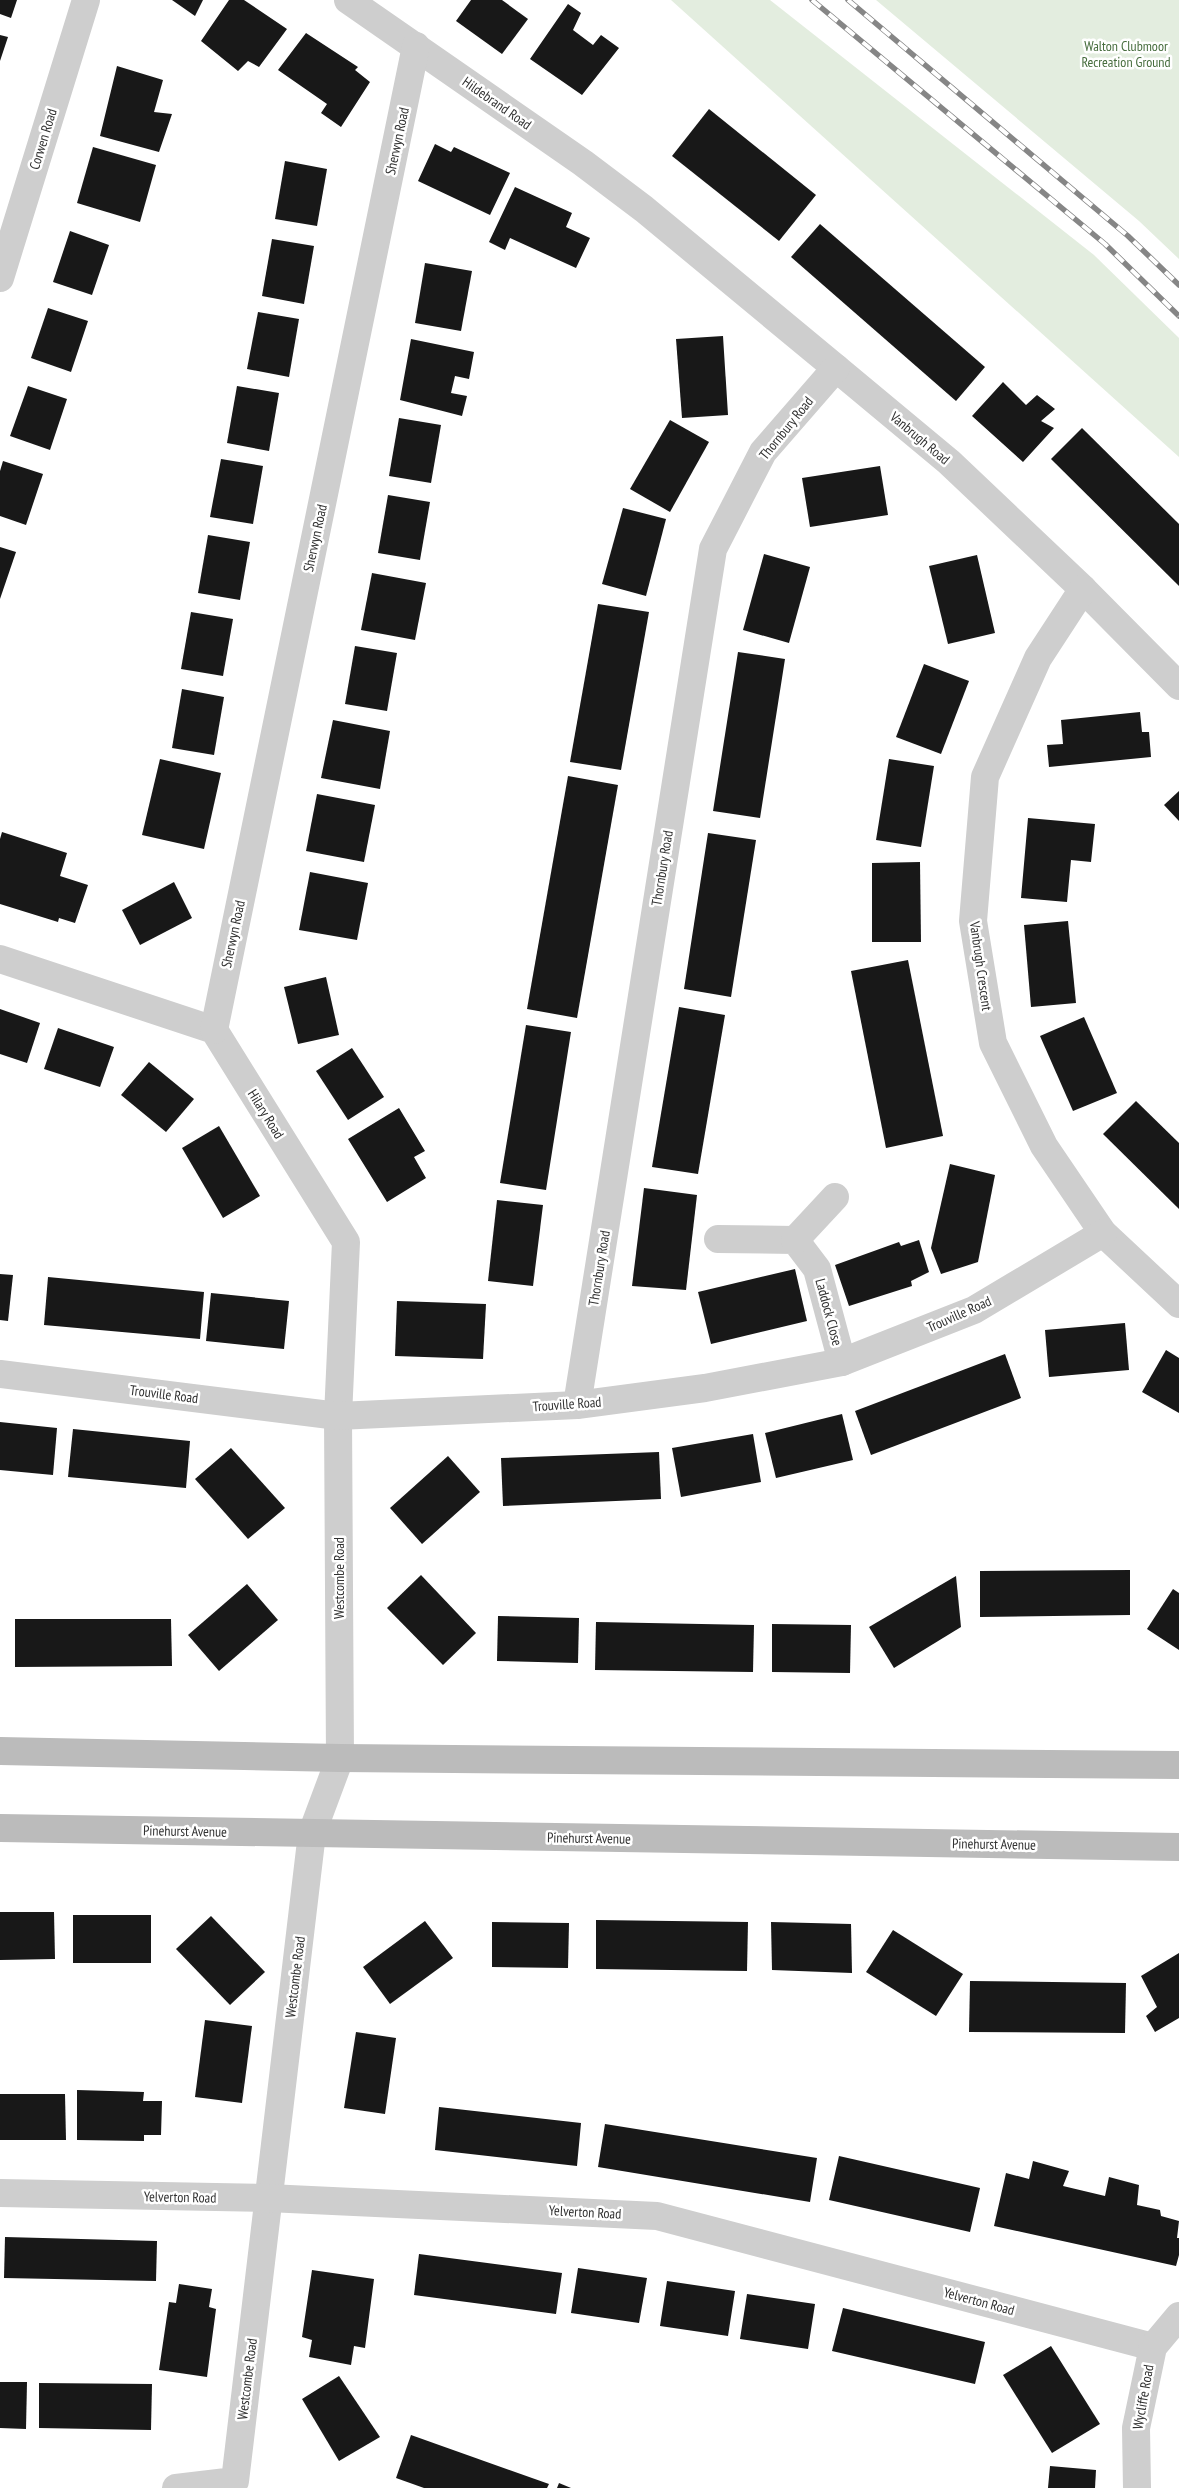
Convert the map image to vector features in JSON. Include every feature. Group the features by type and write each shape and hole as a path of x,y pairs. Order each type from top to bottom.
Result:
{"street":[{"name":"Corwen Road","path":"0,278 86,0"},
{"name":"Hildebrand Road","path":"348,0 416,46 644,209"},
{"name":"Sherwyn Road","path":"214,1030 416,46"},
{"name":"Vanbrugh Road","path":"644,209 949,462 1084,590 1179,686"},
{"name":"Thornbury Road","path":"577,1405 713,548 763,452 836,368"},
{"name":"Vanbrugh Crescent","path":"1084,590 1038,658 986,777 973,922 993,1043 1044,1146 1103,1234 1179,1304"},
{"path":"0,959 214,1030"},
{"name":"Hilary Road","path":"214,1030 346,1242 338,1416"},
{"path":"718,1239 795,1240 835,1197"},
{"name":"Trouville Road","path":"0,1374 338,1416 577,1405 705,1388 842,1362 974,1310 1103,1234"},
{"name":"Laddock Close","path":"795,1240 817,1269 842,1362"},
{"name":"Westcombe Road","path":"176,2488 245,2484 268,2198 312,1833 340,1758 338,1416"},
{"path":"0,1751 340,1758 1179,1765"},
{"name":"Pinehurst Avenue","path":"0,1828 1179,1847"},
{"name":"Yelverton Road","path":"0,2193 268,2198 657,2216 1153,2347"},
{"name":"Wycliffe Road","path":"1137,2488 1136,2428 1153,2347 1179,2316"}],"green space":[{"path":"671,0 770,0 1094,255 1179,338 1179,457"},
{"name":"Walton Clubmoor Recreation Ground","path":"876,0 1179,0 1179,259 1139,221"}],"building":[{"path":"0,0 17,0 11,18 0,14"},
{"path":"172,0 203,0 195,16"},
{"path":"229,0 244,0 287,29 259,67 248,61 238,71 201,41"},
{"path":"471,0 502,0 528,19 502,54 456,21"},
{"path":"568,4 581,13 573,30 593,45 601,35 619,48 582,95 530,59"},
{"path":"306,33 358,67 355,70 370,82 341,127 321,113 327,104 278,70"},
{"path":"0,35 8,37 0,61"},
{"path":"117,66 163,80 154,112 172,114 159,152 100,136"},
{"path":"709,109 816,195 779,241 672,156"},
{"path":"435,144 451,152 454,147 510,173 490,215 418,181"},
{"path":"93,147 156,165 140,222 77,203"},
{"path":"285,161 327,169 317,226 275,219"},
{"path":"515,187 572,213 566,227 590,238 576,268 510,238 505,250 489,242"},
{"path":"820,224 985,367 956,401 791,257"},
{"path":"70,231 109,245 92,295 53,282"},
{"path":"272,239 314,246 304,304 262,296"},
{"path":"425,263 472,271 461,331 415,323"},
{"path":"48,308 88,321 71,372 31,358"},
{"path":"258,312 299,319 289,377 247,369"},
{"path":"723,336 728,415 682,418 676,339"},
{"path":"411,339 474,352 469,379 455,376 451,393 467,396 462,416 400,400"},
{"path":"1003,382 1026,405 1037,395 1055,409 1041,421 1054,428 1023,462 972,416"},
{"path":"28,386 67,399 50,450 10,436"},
{"path":"237,386 279,393 269,451 227,443"},
{"path":"399,418 441,425 431,483 389,476"},
{"path":"670,420 709,442 670,512 630,489"},
{"path":"1082,428 1179,524 1179,586 1051,459"},
{"path":"221,459 263,466 253,524 210,517"},
{"path":"3,461 43,474 26,525 0,516 0,471"},
{"path":"880,466 888,515 810,527 802,478"},
{"path":"388,495 430,502 420,560 378,553"},
{"path":"623,508 666,519 646,596 602,584"},
{"path":"208,535 250,542 240,600 198,593"},
{"path":"0,547 16,552 0,599"},
{"path":"764,554 810,567 789,643 743,630"},
{"path":"977,555 995,633 948,644 929,566"},
{"path":"372,573 426,583 415,640 361,630"},
{"path":"598,604 649,612 621,770 570,762"},
{"path":"191,612 233,619 223,676 181,669"},
{"path":"355,646 397,653 387,711 345,704"},
{"path":"738,652 785,659 760,818 713,811"},
{"path":"924,664 969,681 941,754 896,737"},
{"path":"182,689 224,697 214,755 172,748"},
{"path":"1140,712 1142,732 1149,732 1151,757 1049,767 1047,745 1063,744 1061,720"},
{"path":"333,720 390,731 380,789 321,778"},
{"path":"160,759 221,773 204,849 142,835"},
{"path":"889,759 934,766 921,847 876,840"},
{"path":"568,776 618,785 577,1018 527,1009"},
{"path":"1179,791 1179,821 1164,805"},
{"path":"317,794 375,805 364,862 306,851"},
{"path":"1028,818 1095,824 1091,862 1071,860 1067,902 1021,898"},
{"path":"2,832 67,853 60,876 88,885 75,923 59,918 58,922 0,904 0,839"},
{"path":"708,833 756,840 731,997 684,989"},
{"path":"920,862 921,942 872,942 872,863"},
{"path":"310,872 368,883 357,940 299,930"},
{"path":"174,882 192,918 140,945 122,910"},
{"path":"1068,921 1076,1003 1031,1007 1024,925"},
{"path":"908,960 943,1136 886,1148 851,971"},
{"path":"326,977 339,1035 298,1044 284,987"},
{"path":"679,1007 725,1015 698,1174 652,1167"},
{"path":"0,1009 40,1023 27,1063 0,1054"},
{"path":"1084,1017 1117,1093 1073,1111 1040,1036"},
{"path":"526,1025 571,1032 546,1190 500,1183"},
{"path":"58,1028 114,1047 100,1087 44,1069"},
{"path":"352,1048 384,1097 348,1120 316,1071"},
{"path":"149,1062 194,1099 166,1132 121,1095"},
{"path":"1136,1101 1179,1143 1179,1209 1103,1134"},
{"path":"399,1108 425,1151 414,1157 426,1178 387,1202 348,1139"},
{"path":"219,1126 260,1196 223,1218 182,1148"},
{"path":"950,1164 995,1175 978,1262 941,1274 931,1248"},
{"path":"644,1188 697,1195 686,1290 632,1286"},
{"path":"497,1200 543,1205 533,1286 488,1281"},
{"path":"919,1240 929,1272 911,1281 912,1286 849,1306 835,1265 899,1242 901,1246"},
{"path":"795,1269 807,1321 711,1344 698,1292"},
{"path":"0,1274 13,1275 8,1321 0,1320"},
{"path":"48,1277 204,1292 200,1339 44,1325"},
{"path":"211,1293 289,1301 284,1349 206,1341"},
{"path":"397,1301 486,1304 483,1359 395,1356"},
{"path":"1125,1323 1129,1370 1049,1377 1045,1330"},
{"path":"1166,1350 1179,1358 1179,1413 1142,1392"},
{"path":"1005,1354 1021,1398 871,1455 855,1411"},
{"path":"842,1414 853,1460 776,1478 765,1433"},
{"path":"0,1422 57,1428 53,1475 0,1470"},
{"path":"73,1429 190,1441 186,1488 68,1477"},
{"path":"753,1434 761,1482 681,1497 672,1448"},
{"path":"231,1448 285,1508 248,1539 195,1479"},
{"path":"659,1452 661,1499 503,1506 501,1458"},
{"path":"448,1456 480,1492 422,1544 390,1508"},
{"path":"1130,1570 1130,1615 980,1617 980,1571"},
{"path":"421,1575 476,1633 443,1665 387,1608"},
{"path":"956,1576 961,1627 894,1668 869,1627"},
{"path":"247,1584 278,1620 219,1671 188,1635"},
{"path":"1173,1589 1179,1593 1179,1650 1147,1629"},
{"path":"498,1616 579,1618 578,1663 497,1661"},
{"path":"15,1619 171,1619 172,1666 15,1667"},
{"path":"596,1622 754,1625 753,1672 595,1670"},
{"path":"772,1624 851,1625 850,1673 772,1672"},
{"path":"0,1912 54,1912 55,1959 0,1960"},
{"path":"73,1915 151,1915 151,1963 73,1963"},
{"path":"211,1916 265,1972 230,2005 176,1949"},
{"path":"596,1920 748,1922 747,1971 596,1969"},
{"path":"425,1921 453,1958 390,2004 363,1967"},
{"path":"492,1922 569,1923 568,1968 492,1967"},
{"path":"771,1922 851,1924 852,1973 772,1970"},
{"path":"893,1930 963,1974 936,2016 866,1972"},
{"path":"1179,1953 1179,2018 1155,2032 1146,2016 1157,2007 1141,1976"},
{"path":"970,1981 1126,1983 1125,2033 969,2032"},
{"path":"205,2020 252,2026 242,2103 195,2097"},
{"path":"356,2032 396,2038 385,2114 344,2108"},
{"path":"77,2090 144,2092 143,2101 162,2101 161,2135 144,2135 144,2141 77,2140"},
{"path":"0,2094 65,2094 66,2140 0,2140"},
{"path":"439,2107 581,2123 577,2166 435,2150"},
{"path":"605,2124 817,2158 810,2202 598,2167"},
{"path":"839,2156 980,2188 970,2232 829,2200"},
{"path":"1033,2161 1069,2171 1063,2186 1105,2196 1109,2177 1139,2185 1137,2205 1160,2210 1161,2216 1179,2221 1177,2238 1179,2238 1179,2255 1176,2266 994,2226 1006,2173 1029,2179"},
{"path":"5,2237 157,2241 156,2281 4,2278"},
{"path":"419,2254 562,2273 556,2314 414,2295"},
{"path":"578,2268 647,2278 639,2323 571,2313"},
{"path":"312,2270 374,2279 365,2348 354,2346 351,2365 309,2357 312,2340 302,2337"},
{"path":"667,2281 735,2291 728,2336 660,2326"},
{"path":"179,2284 212,2289 209,2307 216,2309 207,2377 159,2370 169,2302 176,2303"},
{"path":"747,2294 815,2304 808,2349 740,2339"},
{"path":"843,2308 985,2342 975,2384 832,2351"},
{"path":"1051,2346 1100,2424 1052,2453 1003,2375"},
{"path":"339,2376 380,2437 339,2461 302,2399"},
{"path":"0,2382 27,2382 26,2429 0,2428"},
{"path":"39,2383 152,2384 151,2430 39,2428"},
{"path":"411,2435 549,2484 547,2488 424,2488 396,2478"},
{"path":"1050,2466 1096,2470 1095,2488 1048,2488"},
{"path":"559,2483 571,2488 557,2488"}],"railway":[{"path":"812,0 1105,244 1179,316"},
{"path":"848,0 1128,236 1179,285"}]}
